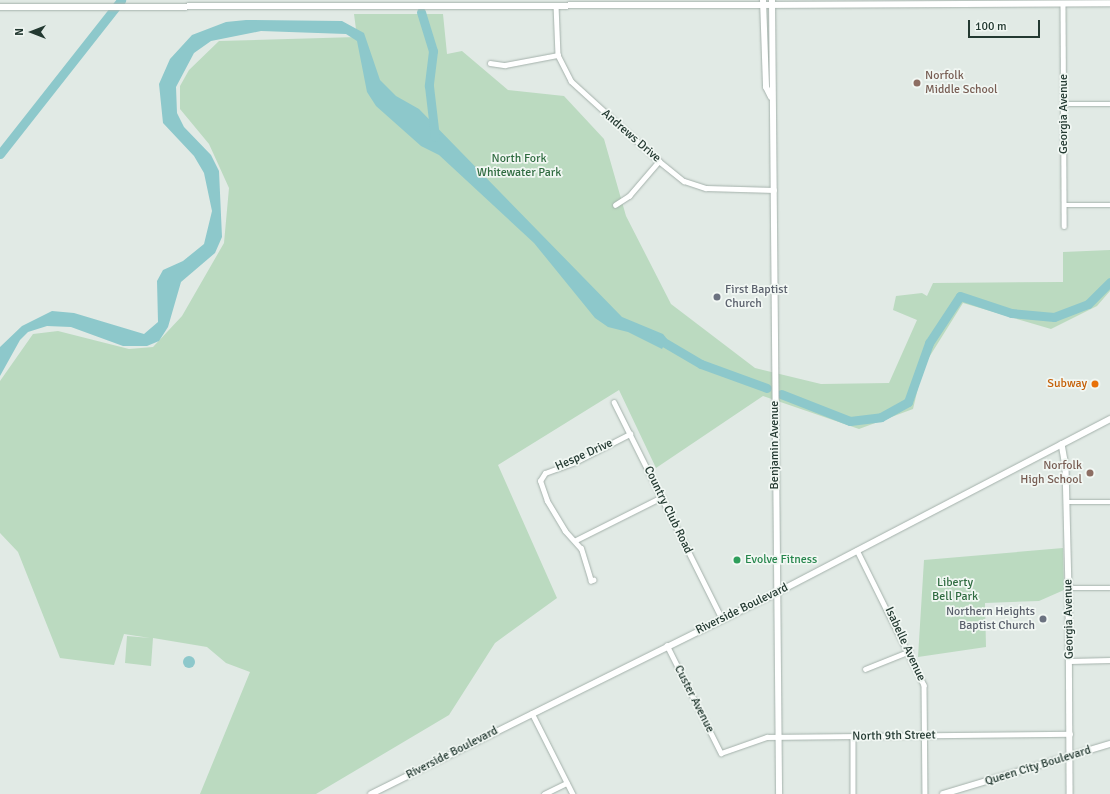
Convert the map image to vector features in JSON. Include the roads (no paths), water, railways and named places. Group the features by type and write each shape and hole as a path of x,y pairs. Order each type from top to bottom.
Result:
{"main road":[{"path":"763,2 1110,3"},
{"name":"Benjamin Avenue","path":"763,2 766,87 771,97"},
{"name":"Benjamin Avenue","path":"772,2 775,86 771,97 774,190 778,794"},
{"name":"Riverside Boulevard","path":"371,794 667,645 776,593 1110,419"}],"street":[{"path":"0,7 556,5 763,2"},
{"name":"Georgia Avenue","path":"1063,3 1064,226"},
{"name":"Andrews Drive","path":"556,5 558,55 580,92 659,161 684,181 706,188 774,190"},
{"path":"490,63 505,65 558,55"},
{"path":"1064,104 1110,104"},
{"path":"615,205 629,196 659,161"},
{"path":"1064,205 1110,205"},
{"name":"Country Club Road","path":"614,402 722,618"},
{"name":"Hespe Drive","path":"576,540 565,531 547,501 541,479 545,472 575,462 630,434"},
{"name":"Georgia Avenue","path":"1062,444 1069,588 1070,794"},
{"path":"594,580 591,582 576,540 662,498"},
{"path":"1066,502 1110,502"},
{"name":"Isabelle Avenue","path":"857,550 910,651 924,685 925,794"},
{"path":"1069,588 1110,588"},
{"name":"Custer Avenue","path":"667,645 721,753"},
{"path":"865,669 910,651"},
{"path":"1070,661 1110,660"},
{"path":"532,713 573,794"},
{"name":"North 9th Street","path":"721,753 777,736 853,737 1070,734"},
{"path":"853,737 853,794"},
{"name":"Queen City Boulevard","path":"943,794 1110,744"},
{"path":"544,794 567,783"}],"water":[{"path":"246,20 342,21 364,33 380,80 396,96 419,109 622,317 663,334 667,339 662,349 628,332 608,327 595,318 534,243 439,155 421,146 376,106 367,92 357,41 346,34 261,31 211,41 194,53 176,87 177,113 184,127 211,155 219,171 222,237 215,253 181,282 168,327 159,341 147,346 123,346 71,327 47,326 28,332 20,340 0,376 0,347 22,326 52,311 74,313 144,334 158,322 157,281 163,270 183,261 204,244 212,211 204,173 194,156 163,123 159,84 170,59 192,35 226,22"},
{"path":"191,656 194,657 194,667 187,668 184,667 183,660 184,657"}],"waterway":[{"path":"0,154 121,0"},
{"path":"421,12 433,51 429,86 435,137"},
{"path":"781,394 850,421 881,417 908,402 929,343 960,296 1011,313 1054,317 1088,304 1110,282"},
{"path":"655,337 701,364 767,388"}],"place":[{"name":"Norfolk Middle School","path":"917,83"},
{"name":"First Baptist Church","path":"717,297"},
{"name":"Subway","path":"1095,384"},
{"name":"Norfolk High School","path":"1090,473"},
{"name":"Evolve Fitness","path":"737,560"},
{"name":"Northern Heights Baptist Church","path":"1043,619"}],"park label":[{"name":"North Fork Whitewater Park","path":"519,166"},
{"name":"Liberty Bell Park","path":"955,590"}]}
